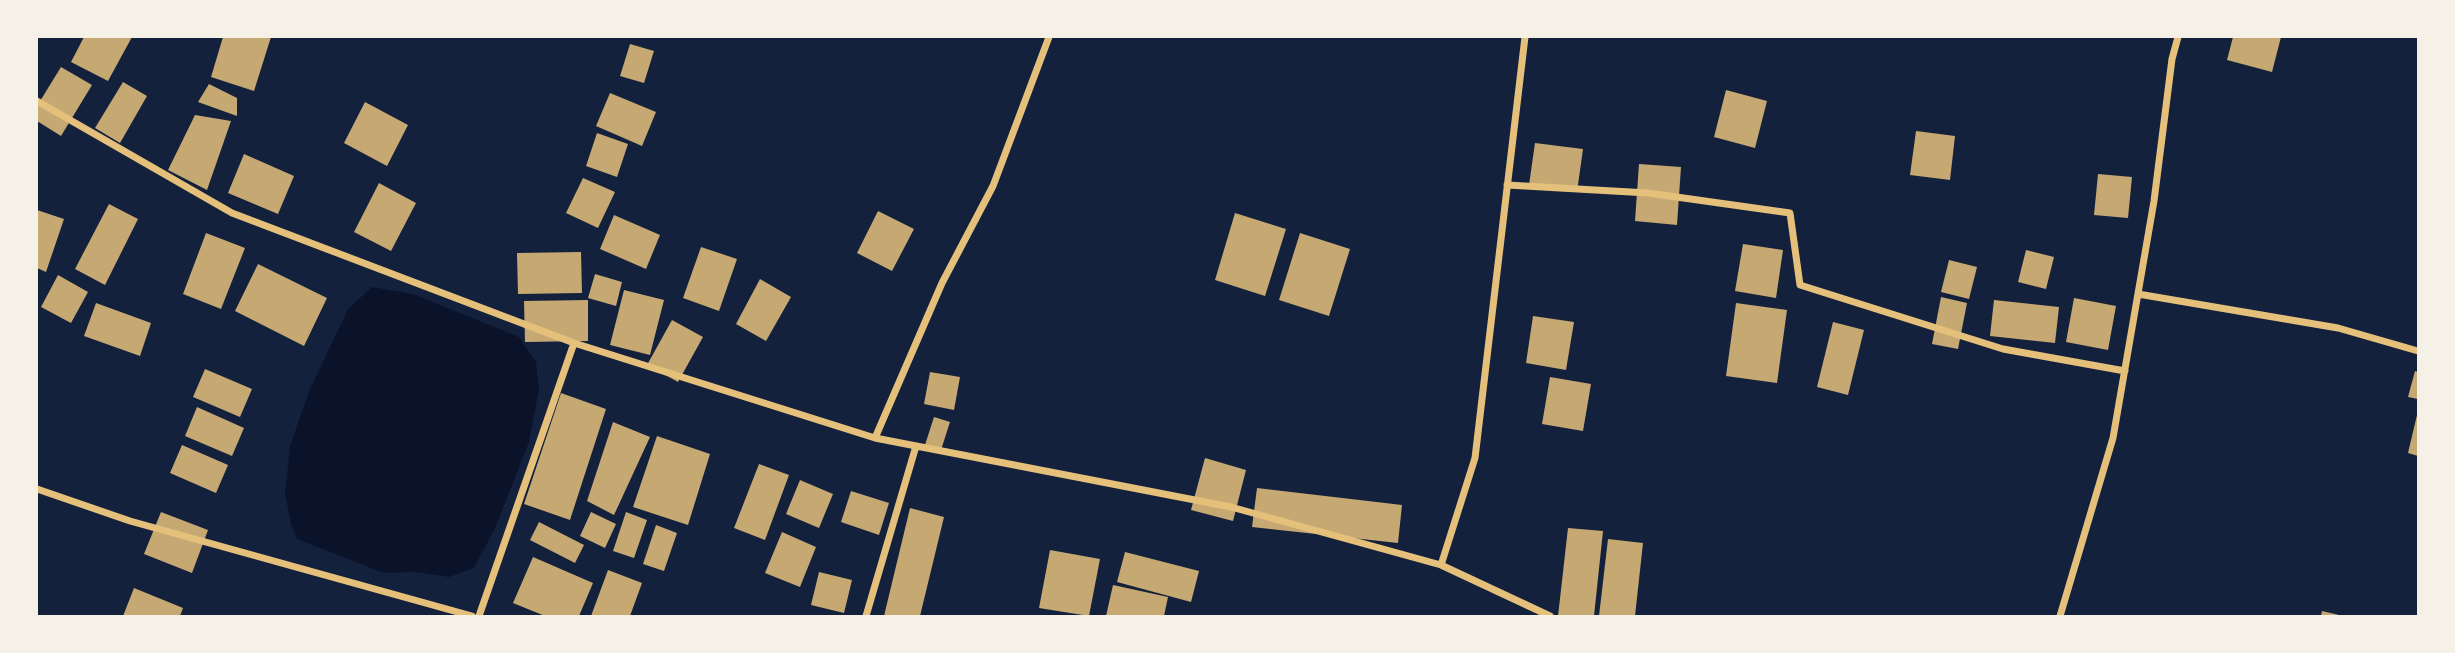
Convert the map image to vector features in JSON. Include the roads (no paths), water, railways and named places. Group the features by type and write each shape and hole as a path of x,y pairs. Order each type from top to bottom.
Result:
{"street":[{"path":"875,438 942,283 993,187 1049,37"},
{"path":"1441,565 1475,458 1525,37"},
{"path":"2060,616 2113,438 2154,201 2172,59 2178,37"},
{"path":"37,101 232,213 574,343 875,438 1231,507 1441,565 1550,616"},
{"path":"1507,185 1648,192 1790,213 1800,285 2003,349 2124,371"},
{"path":"2138,294 2338,328 2418,351"},
{"path":"479,616 574,343"},
{"path":"866,616 916,446"},
{"path":"37,489 130,521 472,616"}],"water":[{"path":"372,287 413,294 519,337 536,362 539,389 529,442 495,528 474,568 449,577 415,572 384,573 297,539 291,524 285,493 290,446 310,389 348,309"}]}
